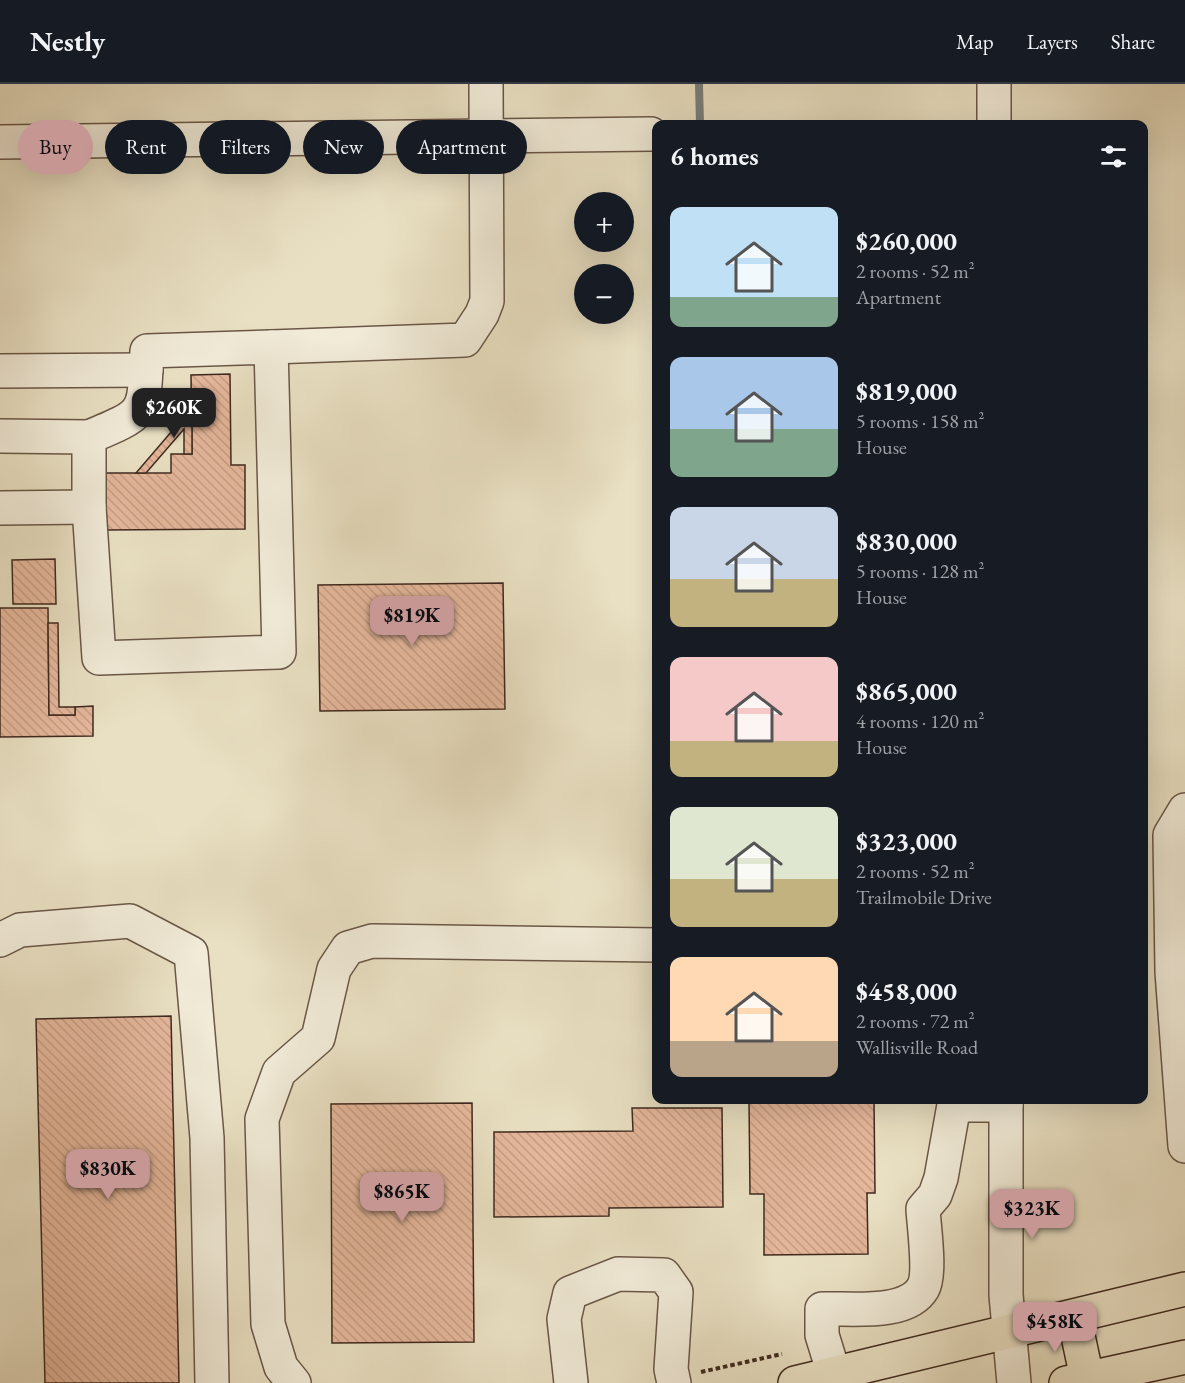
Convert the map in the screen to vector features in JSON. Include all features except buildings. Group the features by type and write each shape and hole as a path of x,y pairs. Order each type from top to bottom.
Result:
{"main road":[{"path":"795,1383 1185,1289"},
{"path":"1074,1317 1080,1382 1185,1357"}],"street":[{"path":"486,84 486,120"},
{"path":"994,84 994,120"},
{"path":"527,136 651,134"},
{"path":"0,142 396,137"},
{"path":"0,436 89,437 131,420 146,397 147,351 465,340 482,314 487,301 486,174"},
{"path":"89,437 89,507 99,658 279,652 271,347"},
{"path":"0,371 146,370"},
{"path":"0,508 89,507"},
{"path":"1185,810 1170,835 1172,972 1185,1146"},
{"path":"0,940 20,930 130,921 191,953 207,1138 212,1383"},
{"path":"294,1383 281,1367 268,1324 262,1119 279,1072 318,1038 334,969 348,948 372,941 652,945"},
{"path":"834,1374 822,1335 822,1309 892,1308 909,1300 922,1288 925,1276 923,1209 935,1195 941,1178 951,1104"},
{"path":"1006,1104 1006,1295 1014,1383"},
{"path":"571,1383 564,1319 570,1293 618,1274 664,1275 676,1292 671,1369 674,1383"}],"waterway":[{"path":"699,84 700,120"}]}
